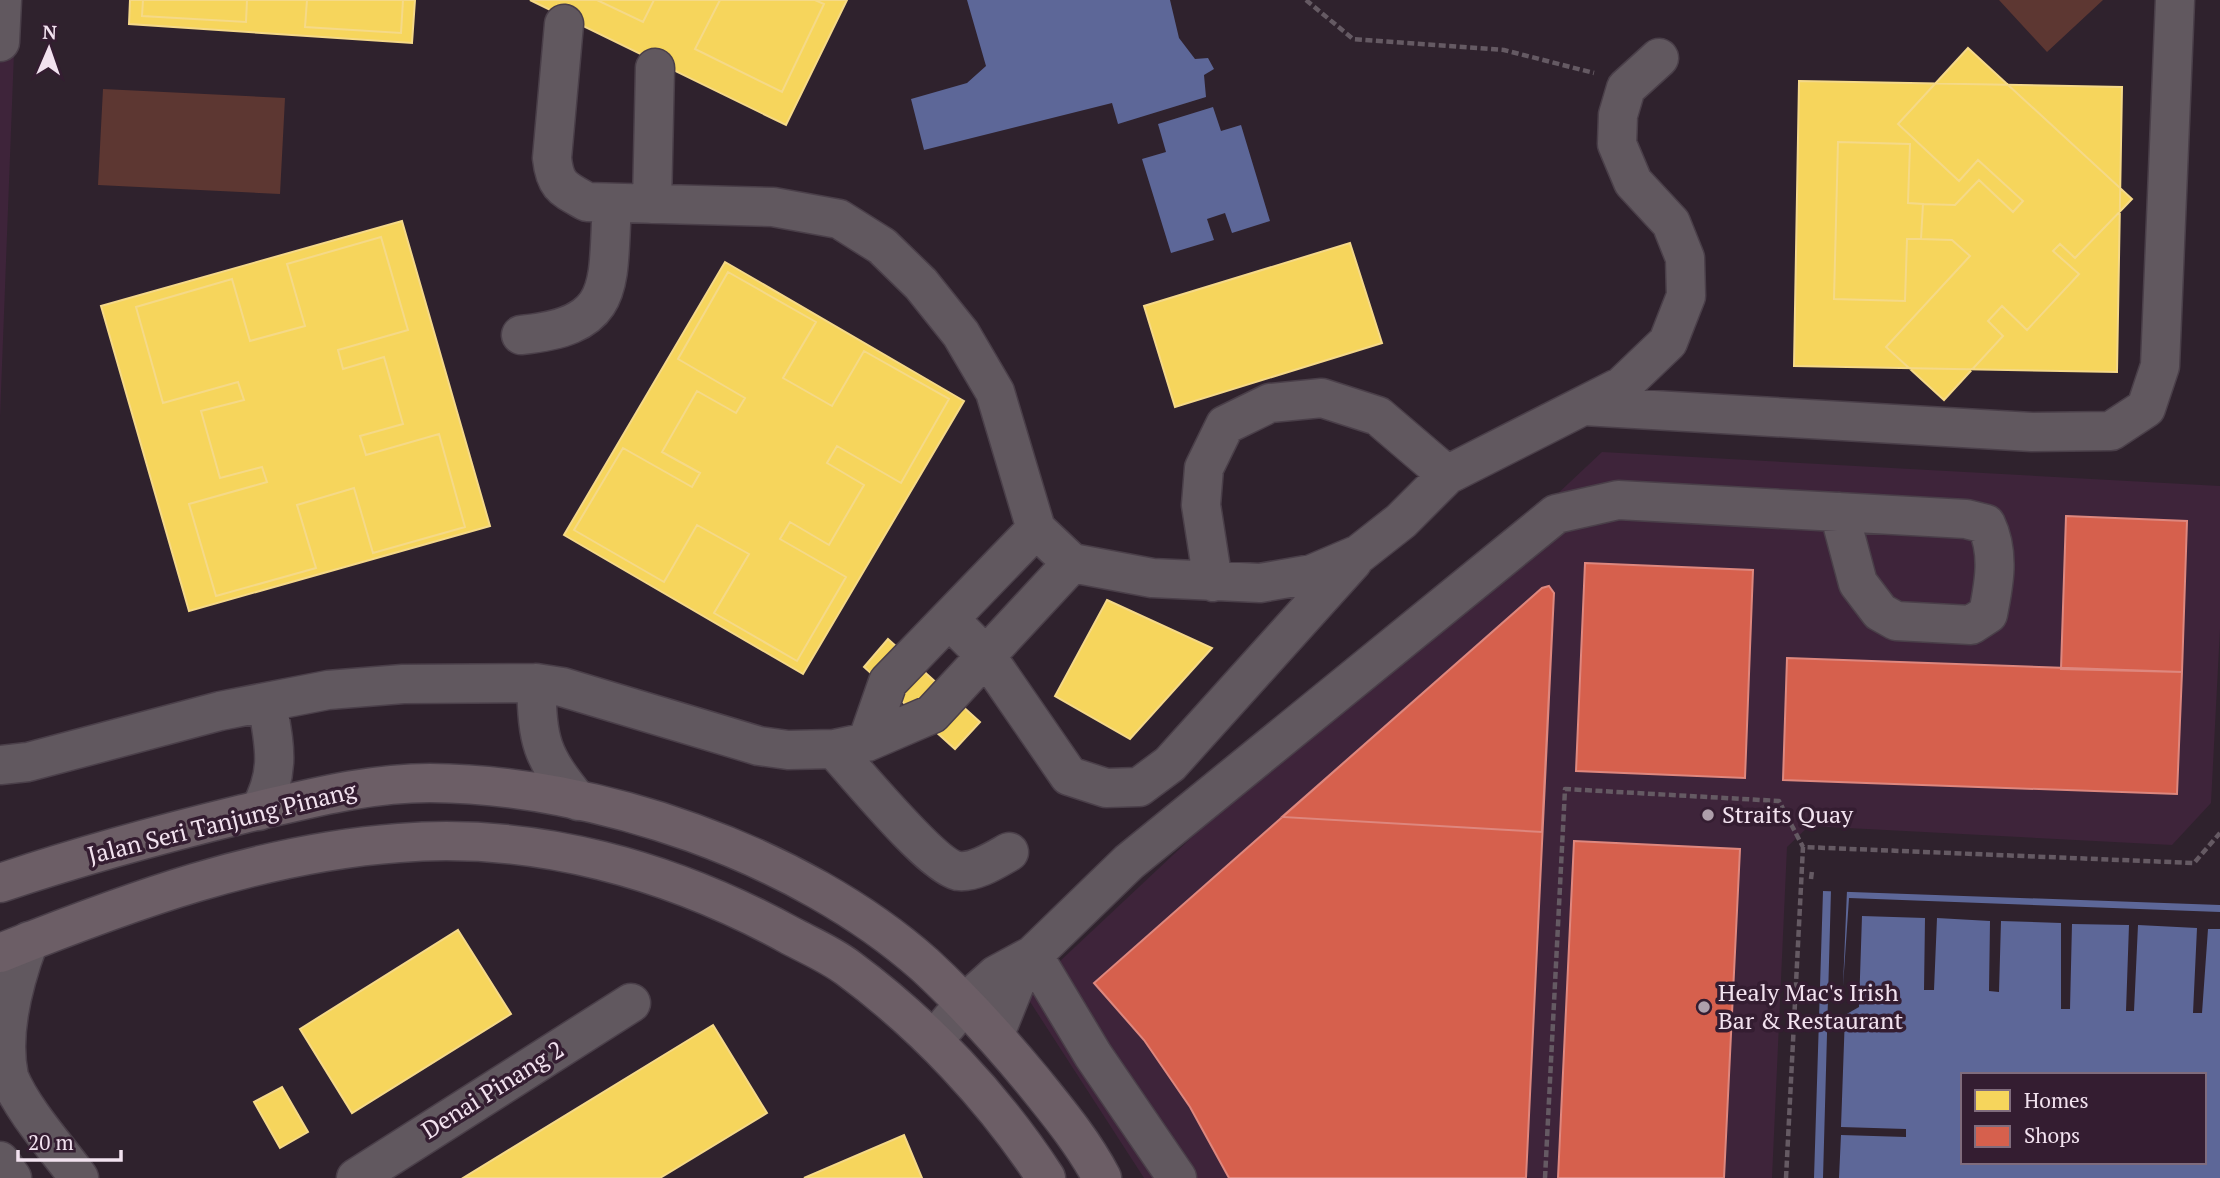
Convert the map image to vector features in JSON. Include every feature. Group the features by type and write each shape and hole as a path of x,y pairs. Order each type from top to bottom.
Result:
{"main road":[{"name":"Jalan Seri Tanjung Pinang","path":"0,883 125,843 353,788 428,783 492,786 578,801 669,826 764,863 847,908 922,963 995,1034 1074,1132 1102,1178"},
{"path":"15,947 162,891 325,852 399,843 476,841 557,849 659,876 742,909 846,966 934,1040 1020,1137 1046,1178"}],"street":[{"path":"0,42 2,0"},
{"path":"1582,406 2032,432 2111,431 2146,408 2160,366 2175,0"},
{"path":"564,24 552,158 554,176 562,188 587,202 774,207 839,219 882,246 921,284 961,334 995,392 1036,529 1072,563 1152,578 1260,583 1312,574 1359,554"},
{"path":"949,619 987,657 1069,776 1106,788 1139,787 1170,764 1359,554 1401,521 1447,475 1622,386 1668,342 1686,296 1685,258 1671,223 1633,182 1617,144 1618,115 1626,88 1659,58"},
{"path":"652,204 655,68"},
{"path":"521,335 557,331 577,323 602,297 608,274 612,204"},
{"path":"1213,582 1201,505 1205,468 1225,425 1270,403 1322,398 1378,416 1447,475"},
{"path":"934,1040 965,1003 1001,971 1029,958 1129,862 1556,514 1618,500 1839,512"},
{"path":"850,746 888,682 1036,529"},
{"path":"0,765 28,762 219,711 328,690 403,684 536,683 586,693 759,746 788,750 850,746 932,714 1072,563"},
{"path":"536,683 538,737 543,754 578,801"},
{"path":"259,811 274,775 274,741 267,702"},
{"path":"850,746 935,859 958,871 980,867 1009,852"},
{"path":"15,947 13,986 4,1029 8,1075 79,1178"},
{"path":"995,1034 1029,958"},
{"path":"1029,958 1177,1178"},
{"name":"Denai Pinang 2","path":"356,1178 631,1003"},
{"path":"0,1161 12,1178"}],"path":[{"path":"1306,0 1353,39 1504,50 1603,75 1626,88"},
{"path":"1545,1178 1565,789 1779,801 1803,847 1786,1178"},
{"path":"1803,847 2194,863 2220,833"}],"shaded area":[{"path":"0,0 16,0 0,418"},
{"path":"1999,0 2103,0 2047,52"},
{"path":"103,89 285,98 280,194 98,185"},
{"name":"Straits Quay","path":"1602,452 2220,486 2220,629 2211,803 2172,845 1809,826 1787,847 1772,1178 1144,1178 1025,994"}],"water":[{"path":"967,0 1170,0 1179,38 1195,59 1208,58 1214,69 1204,75 1206,97 1118,124 1112,103 924,150 911,99 967,83 986,66"},
{"path":"1213,107 1221,131 1241,125 1270,221 1232,233 1225,213 1207,219 1214,240 1171,253 1142,159 1166,152 1158,124"},
{"path":"1823,891 2220,905 2220,1178 1814,1178"}],"pier":[{"path":"1831,890 1847,890 1843,986 1849,898 2220,912 2220,929 2208,929 2202,1013 2193,1013 2197,928 2138,925 2134,1011 2126,1011 2129,925 2072,924 2070,1009 2061,1009 2061,923 2001,921 1999,992 1989,991 1990,921 1937,918 1934,990 1924,990 1925,918 1862,916 1859,1007 1845,1015 1841,1127 1906,1129 1906,1137 1841,1135 1839,1178 1823,1178"}],"building: Homes":[{"path":"130,0 415,0 412,43 129,24"},
{"path":"143,0 247,0 246,22 142,16"},
{"path":"307,0 403,0 401,33 305,27"},
{"path":"530,0 847,0 786,125"},
{"path":"597,0 654,0 643,22"},
{"path":"720,0 815,0 824,4 782,92 695,49"},
{"path":"1968,48 2132,199 2075,258 2060,244 2053,251 2079,274 2027,330 2002,306 1988,321 2003,336 1944,400 1886,347 1970,256 1952,240 1921,239 1923,204 1955,205 1979,180 2013,212 2023,201 1978,160 1959,181 1898,124"},
{"path":"1799,81 2122,87 2117,372 1794,366"},
{"path":"1838,142 1910,144 1908,203 1923,204 1921,239 1907,239 1905,301 1834,299"},
{"path":"402,221 490,526 189,611 101,306"},
{"path":"381,237 408,330 338,350 343,369 384,357 403,424 360,436 366,455 439,434 465,527 373,553 354,488 297,505 316,568 216,596 189,504 267,482 262,467 220,478 201,411 244,400 238,382 163,403 136,307 232,279 250,341 305,326 287,264"},
{"path":"1350,243 1382,343 1175,407 1144,306"},
{"path":"725,262 964,401 803,674 564,535"},
{"path":"728,272 816,322 783,378 832,406 864,351 949,399 901,483 837,446 827,463 864,485 829,545 790,522 780,539 846,577 797,661 714,613 749,554 697,525 664,582 574,530 623,448 692,487 700,473 662,452 697,391 736,413 745,398 678,359"},
{"path":"1107,600 1212,648 1130,739 1055,696"},
{"path":"888,639 980,722 955,749 864,667"},
{"path":"458,930 511,1014 352,1113 300,1029"},
{"path":"713,1025 767,1113 660,1178 463,1178"},
{"path":"282,1087 308,1132 280,1148 254,1102"},
{"path":"904,1135 922,1178 804,1178"}],"building: Shops":[{"path":"2066,516 2187,521 2182,672 2061,669"},
{"path":"1585,563 1753,570 1745,778 1576,771"},
{"path":"1549,586 1554,593 1526,1178 1229,1178 1190,1107 1144,1040 1094,983 1542,588"},
{"path":"1549,586 1554,593 1542,832 1282,817 1542,588"},
{"path":"1787,658 2182,672 2177,794 1783,780"},
{"path":"1574,841 1740,849 1724,1178 1558,1178"}],"place":[{"name":"Straits Quay","path":"1708,815"},
{"name":"Healy Mac's Irish Bar & Restaurant","path":"1704,1007"}]}
